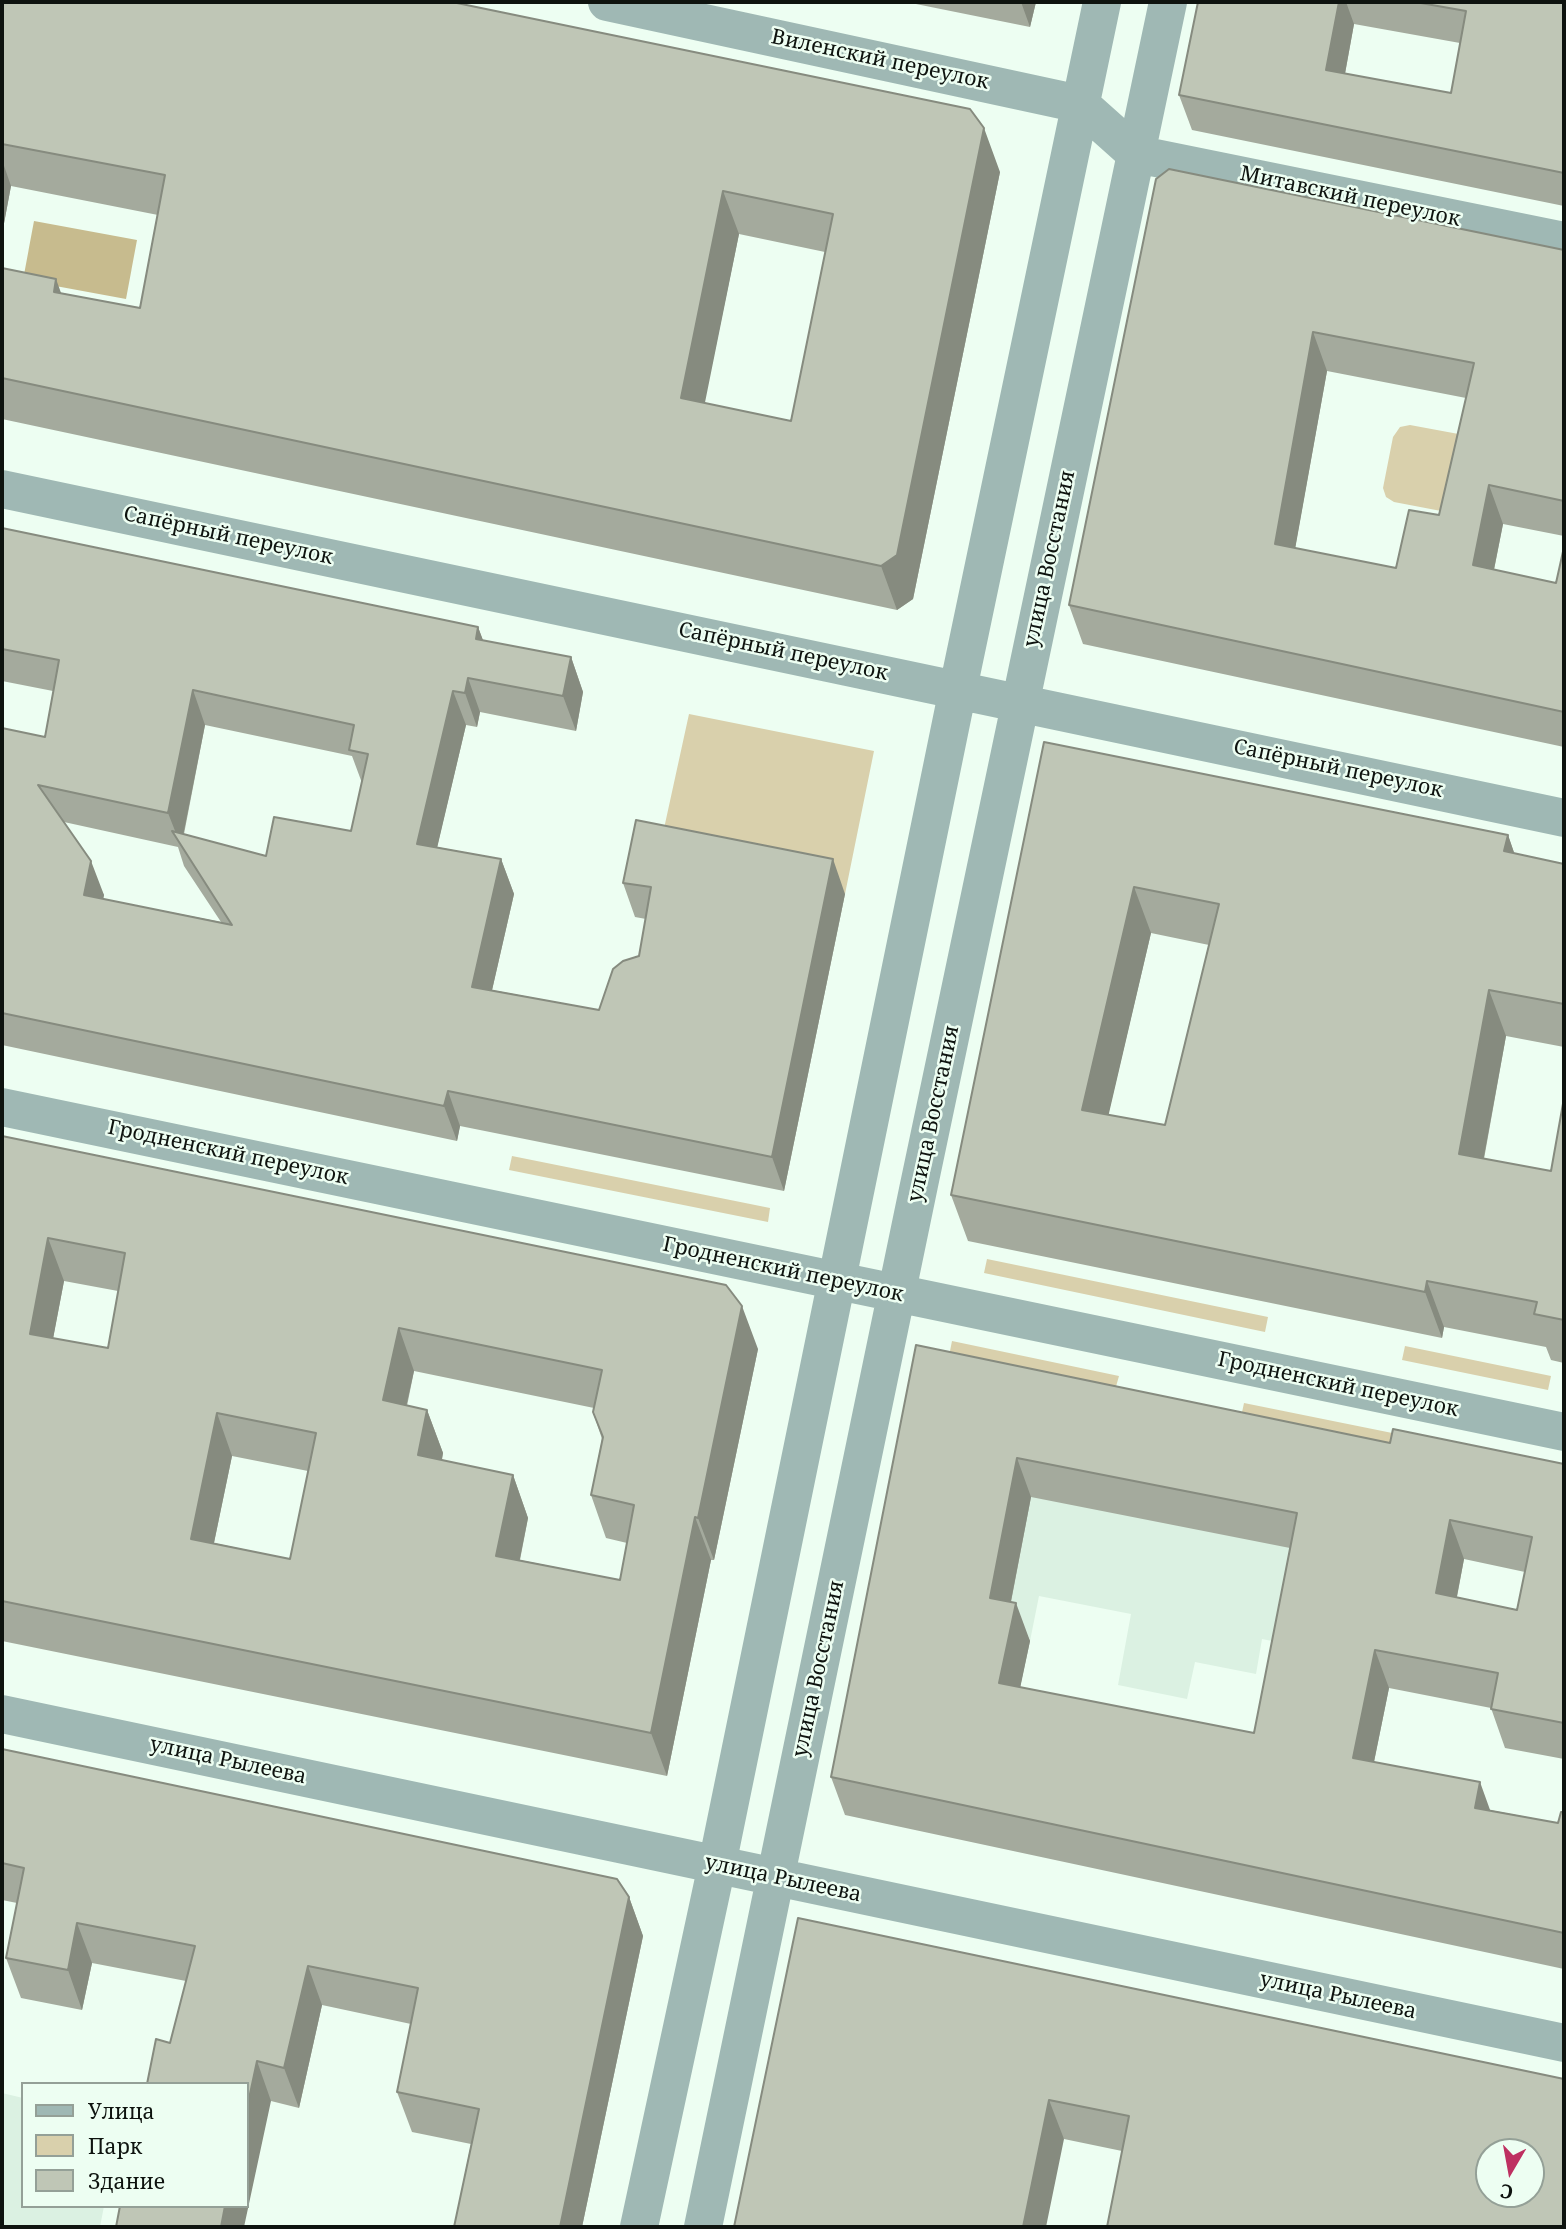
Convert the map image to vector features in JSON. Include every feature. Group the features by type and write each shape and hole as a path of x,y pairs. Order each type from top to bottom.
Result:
{"street":[{"name":"Виленский переулок","path":"607,2 1080,104 1136,154"},
{"path":"639,2227 717,1865 1102,2"},
{"name":"улица Восстания","path":"703,2227 1168,2"},
{"name":"Митавский переулок","path":"1136,154 1564,242"},
{"name":"Сапёрный переулок","path":"2,489 1564,818"},
{"name":"Гродненский переулок","path":"2,1107 1564,1432"},
{"name":"улица Рылеева","path":"2,1714 1564,2043"}],"shaded area":[{"path":"34,221 137,240 126,299 23,280"},
{"path":"930,1383 1404,1482 1292,1645 1262,1639 1256,1674 1195,1662 1187,1699 1118,1685 1131,1614 1039,1596 1030,1641 1004,1637"},
{"path":"2,2093 21,2098 21,2208 104,2208 100,2227 2,2227"}],"green space":[{"path":"1410,425 1480,438 1462,515 1394,502 1386,497 1383,488 1393,437 1400,427"},
{"path":"689,714 874,751 845,894 658,856"},
{"path":"512,1156 770,1208 768,1222 509,1170"},
{"path":"987,1259 1268,1317 1265,1332 984,1273"},
{"path":"952,1341 1119,1376 1115,1390 949,1356"},
{"path":"1405,1346 1551,1376 1548,1390 1402,1360"},
{"path":"1244,1403 1412,1437 1409,1452 1241,1417"}],"building":[{"path":"2,2 452,2 970,109 984,128 897,555 881,566 2,378 2,268 56,279 54,292 140,308 165,175 2,144","holes":["723,191 833,214 791,421 681,398"]},
{"path":"1198,2 1339,2 1326,70 1451,93 1466,11 1415,2 1564,2 1564,173 1179,95"},
{"path":"1169,169 1564,250 1564,501 1489,485 1473,565 1556,583 1564,547 1564,712 1069,605 1156,179","holes":["1313,332 1474,363 1439,515 1409,510 1396,568 1275,544"]},
{"path":"2,528 478,627 476,639 571,657 563,696 468,678 465,693 453,691 417,844 501,859 472,987 599,1010 613,969 623,961 639,956 651,887 623,883 636,820 833,859 772,1157 448,1091 444,1106 2,1013 2,728 45,737 59,660 2,649","holes":["193,690 354,725 349,750 368,754 351,831 274,817 266,856 172,831 232,925 84,895 91,861 38,785 168,813"]},
{"path":"1044,742 1508,835 1504,851 1564,864 1564,1004 1489,990 1459,1154 1551,1171 1564,1098 1564,1320 1534,1314 1537,1302 1427,1281 1425,1292 951,1195","holes":["1134,887 1219,904 1165,1125 1082,1110"]},
{"path":"2,1136 726,1285 742,1306 651,1733 2,1601","holes":["48,1238 125,1253 108,1348 30,1334","399,1328 602,1370 593,1412 603,1437 591,1495 634,1505 620,1580 496,1556 513,1475 418,1455 427,1410 383,1400","217,1413 316,1433 290,1559 191,1539"]},
{"path":"916,1345 1390,1443 1393,1429 1564,1464 1564,1723 1491,1709 1498,1673 1375,1650 1353,1758 1480,1782 1475,1808 1558,1823 1561,1812 1564,1812 1564,1933 831,1777","holes":["1017,1458 1297,1513 1254,1733 999,1683 1016,1603 990,1598","1450,1520 1532,1537 1517,1610 1436,1593"]},
{"path":"2,1749 617,1879 629,1897 560,2227 454,2227 479,2109 397,2092 418,1988 308,1966 284,2068 257,2061 248,2103 248,2082 147,2082 156,2039 170,2043 195,1946 77,1923 68,1970 6,1958 24,1868 2,1863"},
{"path":"798,1918 1564,2079 1564,2227 1107,2227 1129,2116 1049,2100 1023,2227 734,2227"},
{"path":"120,2208 225,2208 221,2227 116,2227"}]}
